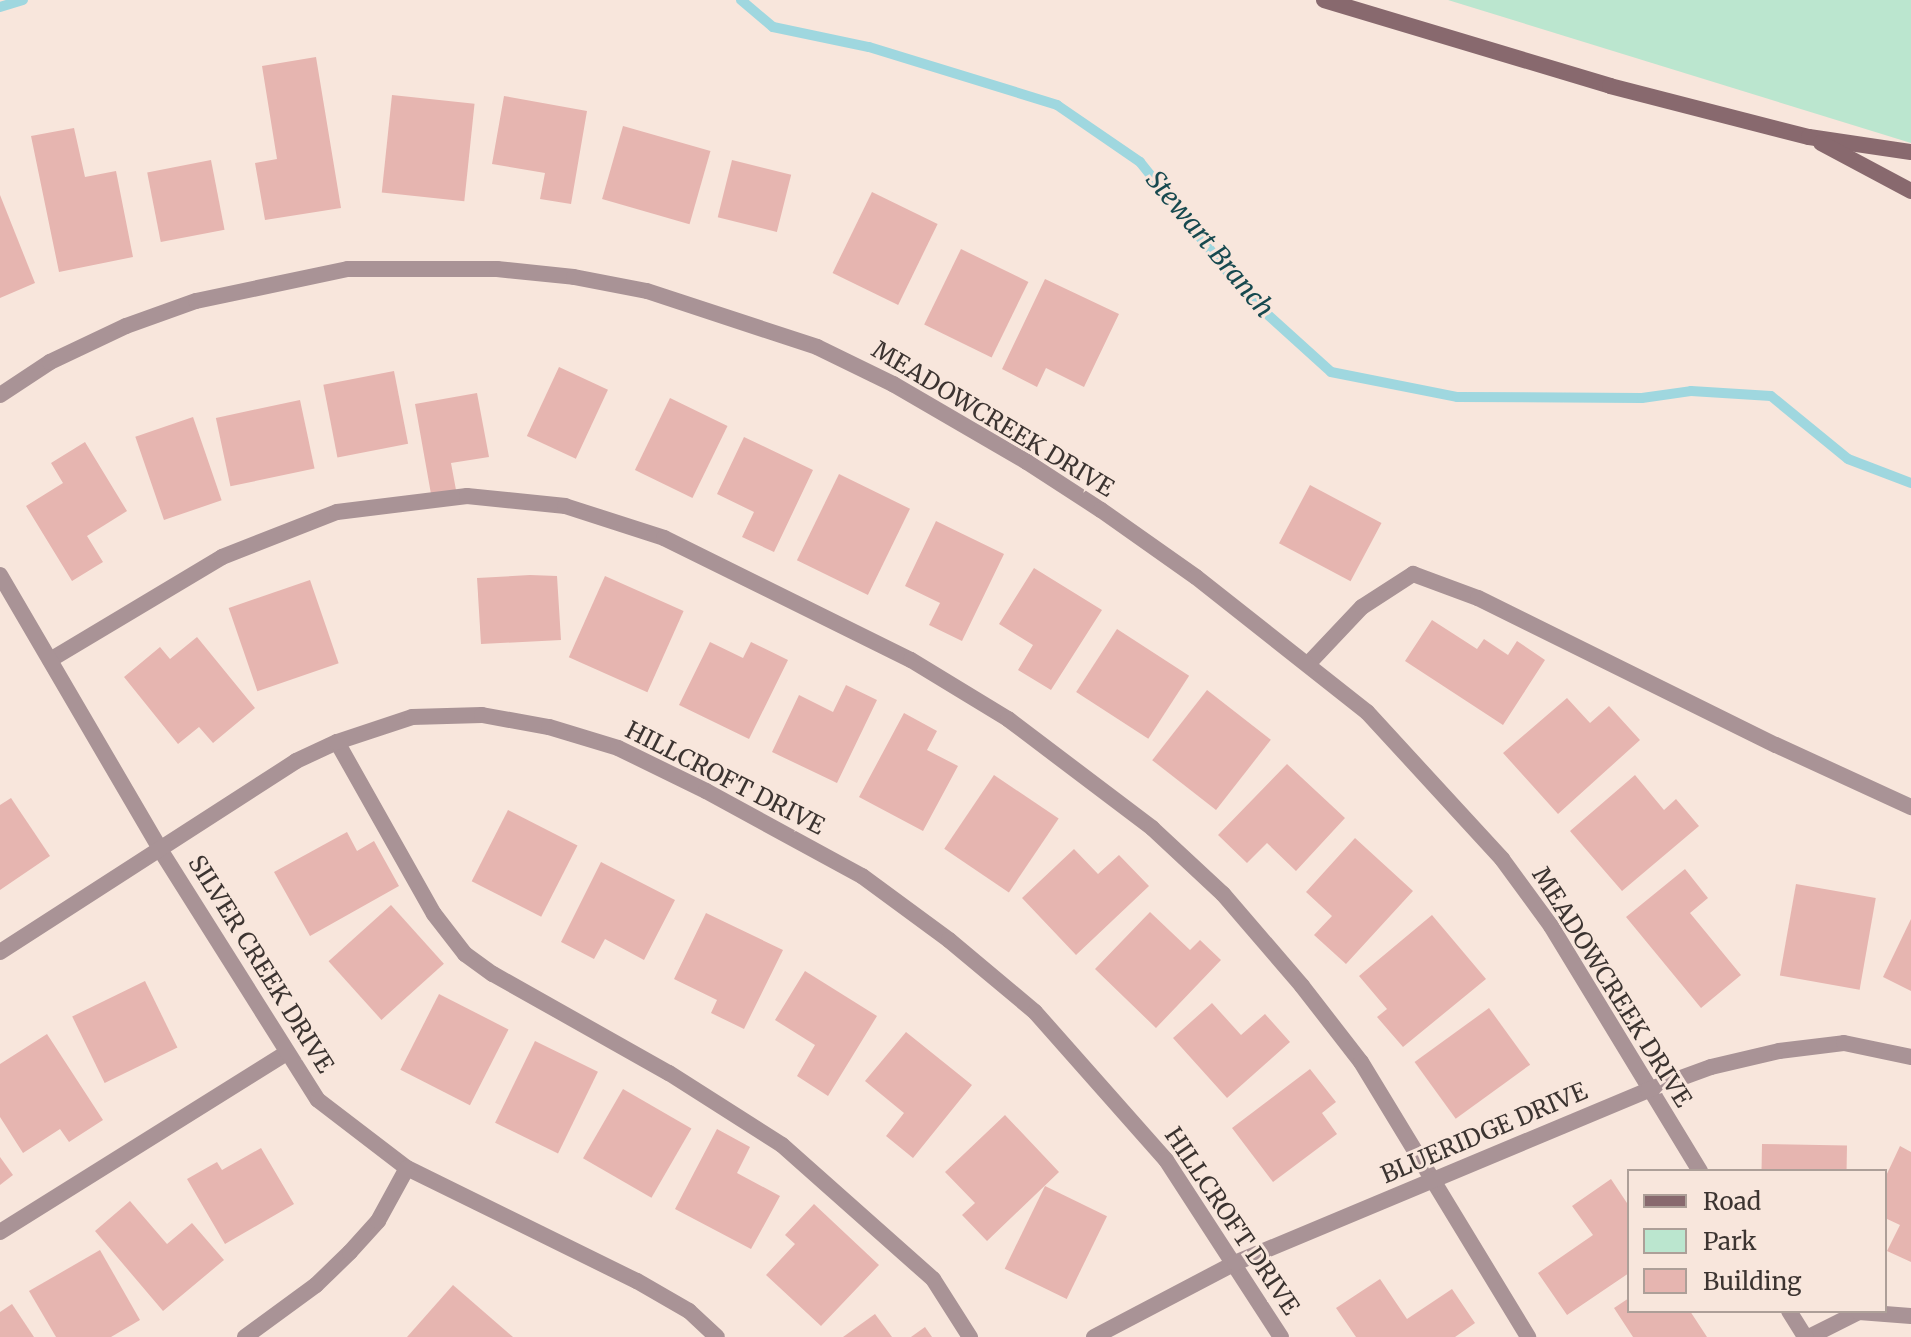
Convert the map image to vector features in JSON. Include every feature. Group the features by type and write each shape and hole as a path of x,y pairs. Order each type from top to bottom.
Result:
{"main road":[{"path":"1324,0 1610,86 1809,137 1911,152"},
{"path":"1809,137 1911,191"}],"street":[{"name":"MEADOWCREEK DRIVE","path":"0,395 50,362 140,321 196,301 348,269 497,269 574,277 647,291 817,347 893,384 1027,462 1101,510 1309,663 1367,712 1502,859 1565,948 1648,1090 1699,1169"},
{"path":"50,660 222,557 337,512 467,496 565,506 664,538 911,660 1008,719 1152,828 1223,894 1302,986 1361,1062 1528,1337"},
{"path":"1309,663 1362,607 1413,574 1478,598 1776,745 1911,807"},
{"name":"SILVER CREEK DRIVE","path":"0,575 161,851 318,1100 407,1168 637,1281 689,1311 717,1337"},
{"name":"HILLCROFT DRIVE","path":"0,952 161,851 296,761 337,742 412,717 482,715 549,727 618,748 862,876 949,940 1035,1012 1166,1160 1281,1337"},
{"path":"337,742 434,914 465,954 493,974 669,1073 782,1145 933,1279 970,1337"},
{"name":"BLUERIDGE DRIVE","path":"1094,1337 1235,1263 1648,1090 1711,1067 1844,1043 1911,1057"},
{"path":"0,1232 287,1053"},
{"path":"245,1337 316,1285 350,1252 378,1221 407,1168"},
{"path":"1790,1313 1807,1337 1857,1313"},
{"path":"1872,1313 1911,1316"}],"green space":[{"path":"1448,0 1911,0 1911,143"}],"building":[{"path":"316,57 341,208 265,220 255,163 277,159 262,66"},
{"path":"392,95 475,104 464,201 382,192"},
{"path":"504,96 587,111 571,204 540,199 545,173 492,164"},
{"path":"623,126 710,151 690,224 602,199"},
{"path":"74,128 85,177 116,171 133,257 59,272 31,136"},
{"path":"211,160 225,230 161,242 147,172"},
{"path":"732,160 791,175 777,232 718,217"},
{"path":"872,192 938,224 898,305 833,273"},
{"path":"0,195 35,283 0,298"},
{"path":"961,249 1028,282 992,357 924,324"},
{"path":"1045,279 1119,314 1084,387 1046,368 1037,387 1002,369"},
{"path":"559,367 608,390 576,459 527,436"},
{"path":"394,371 408,444 337,457 323,385"},
{"path":"477,393 489,457 451,463 456,490 431,494 415,404"},
{"path":"670,398 728,426 692,498 635,470"},
{"path":"300,400 315,468 230,486 216,418"},
{"path":"193,417 222,500 164,520 135,437"},
{"path":"744,437 813,470 774,552 742,537 754,512 717,494"},
{"path":"85,442 127,511 87,536 103,562 72,581 26,506 63,483 51,463"},
{"path":"839,474 910,509 868,595 797,560"},
{"path":"1310,485 1382,523 1351,581 1279,543"},
{"path":"936,521 1004,554 962,641 929,625 940,603 905,586"},
{"path":"1034,568 1102,610 1051,690 1018,670 1033,645 999,624"},
{"path":"557,576 561,640 481,644 477,578"},
{"path":"605,576 684,611 647,692 569,657"},
{"path":"310,580 339,663 257,691 229,608"},
{"path":"1432,620 1477,649 1484,639 1508,655 1517,641 1545,660 1503,725 1405,661"},
{"path":"1117,629 1189,676 1148,739 1076,692"},
{"path":"197,637 255,708 213,743 199,727 178,744 124,677 160,647 170,659"},
{"path":"710,642 743,658 751,642 788,660 749,739 679,705"},
{"path":"846,685 877,700 837,783 772,752 799,695 833,712"},
{"path":"1207,690 1271,740 1216,810 1152,760"},
{"path":"1567,698 1590,723 1609,706 1640,740 1558,814 1503,753"},
{"path":"904,713 937,731 927,750 958,766 923,831 859,797"},
{"path":"1287,764 1345,818 1296,871 1267,843 1247,863 1218,835"},
{"path":"994,775 1059,819 1009,892 944,849"},
{"path":"1635,775 1664,810 1676,799 1699,826 1622,891 1570,831"},
{"path":"11,798 50,856 0,890 0,805"},
{"path":"508,810 577,845 541,917 472,881"},
{"path":"347,832 357,851 374,841 399,886 310,936 274,872"},
{"path":"1355,838 1413,891 1346,964 1314,935 1332,916 1306,892"},
{"path":"1074,849 1098,874 1119,855 1149,886 1076,955 1022,898"},
{"path":"601,862 675,900 644,960 605,939 594,959 561,942"},
{"path":"1685,869 1708,898 1690,913 1741,975 1701,1008 1626,917"},
{"path":"1796,884 1876,898 1860,990 1780,976"},
{"path":"391,905 444,964 381,1020 329,961"},
{"path":"1150,912 1190,950 1200,940 1221,960 1156,1028 1095,969"},
{"path":"706,913 783,950 744,1029 711,1013 717,1000 674,979"},
{"path":"1432,915 1486,979 1403,1047 1377,1017 1387,1009 1359,976"},
{"path":"1911,919 1911,991 1883,977"},
{"path":"805,971 877,1016 828,1096 797,1076 815,1045 775,1020"},
{"path":"145,981 177,1048 105,1083 72,1017"},
{"path":"439,994 508,1029 470,1105 400,1070"},
{"path":"1212,1003 1241,1035 1265,1014 1290,1042 1227,1098 1173,1038"},
{"path":"1489,1008 1530,1065 1456,1119 1415,1062"},
{"path":"906,1032 972,1085 913,1158 886,1136 904,1113 865,1081"},
{"path":"47,1034 103,1120 69,1142 60,1129 23,1153 0,1117 0,1064"},
{"path":"535,1041 598,1072 558,1153 495,1123"},
{"path":"1310,1069 1336,1102 1322,1113 1337,1134 1273,1182 1232,1128"},
{"path":"623,1089 691,1128 651,1198 583,1158"},
{"path":"1005,1115 1059,1172 987,1241 962,1215 975,1203 945,1172"},
{"path":"717,1129 750,1147 737,1173 780,1196 751,1249 675,1209"},
{"path":"1762,1144 1847,1145 1847,1169 1762,1169"},
{"path":"1900,1146 1911,1152 1911,1262 1887,1251 1900,1225 1887,1219 1887,1174"},
{"path":"261,1148 294,1204 225,1244 187,1179 217,1162 222,1170"},
{"path":"0,1157 13,1175 0,1185"},
{"path":"1611,1179 1627,1203 1627,1274 1567,1315 1538,1273 1593,1235 1572,1206"},
{"path":"1045,1186 1107,1216 1067,1299 1005,1269"},
{"path":"130,1201 167,1244 192,1223 224,1260 163,1311 95,1231"},
{"path":"814,1204 879,1265 821,1326 766,1275 795,1244 785,1235"},
{"path":"100,1250 140,1320 111,1337 56,1337 29,1291"},
{"path":"1380,1279 1407,1319 1452,1289 1475,1323 1455,1337 1356,1337 1336,1308"},
{"path":"453,1285 513,1337 407,1337"},
{"path":"1627,1299 1627,1313 1691,1313 1707,1337 1633,1337 1614,1308"},
{"path":"12,1304 34,1337 0,1337 0,1312"},
{"path":"875,1314 892,1337 843,1337"},
{"path":"925,1327 932,1337 911,1337"}],"waterway":[{"name":"Stewart Branch","path":"0,7 23,0"},
{"name":"Stewart Branch","path":"741,0 773,27 869,47 1057,105 1140,162 1247,296 1331,372 1457,397 1642,398 1691,391 1771,396 1848,459 1911,483"}]}
